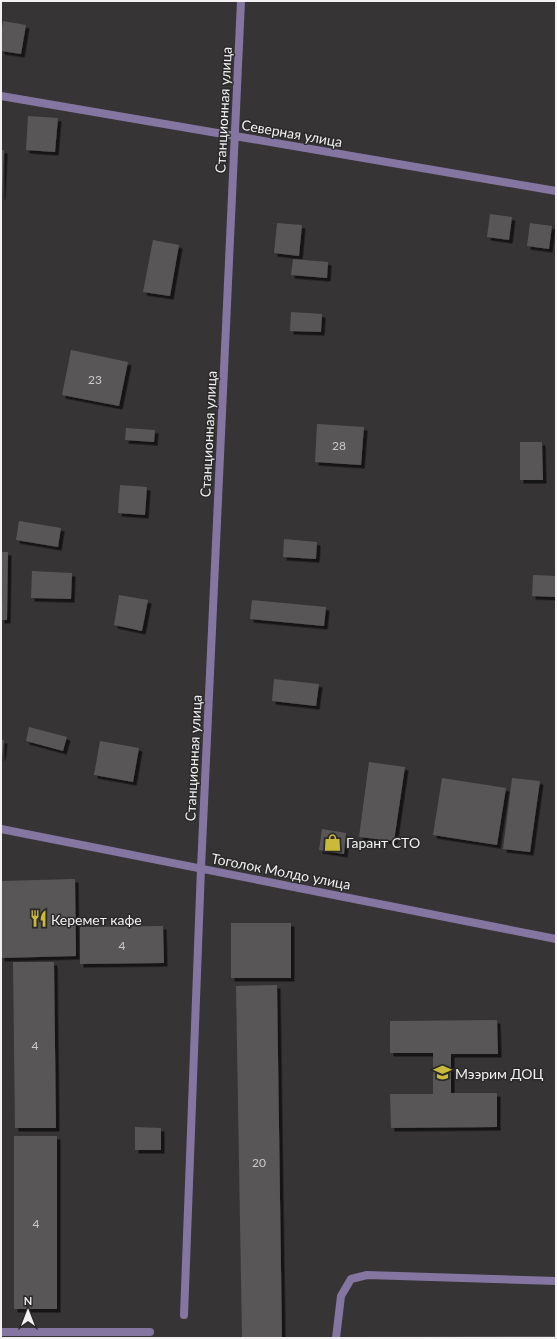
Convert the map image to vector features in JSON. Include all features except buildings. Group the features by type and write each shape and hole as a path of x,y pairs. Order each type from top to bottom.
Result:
{"street":[{"name":"Станционная улица","path":"184,1315 201,868 241,1"},
{"name":"Северная улица","path":"1,96 556,191"},
{"name":"Тоголок Молдо улица","path":"1,829 556,940"},
{"path":"336,1338 341,1296 351,1279 367,1275 556,1281"},
{"path":"1,1332 150,1332"}],"place":[{"name":"Гарант СТО","path":"333,842"},
{"name":"Керемет кафе","path":"38,919"},
{"name":"Мээрим ДОЦ","path":"442,1073"}]}
